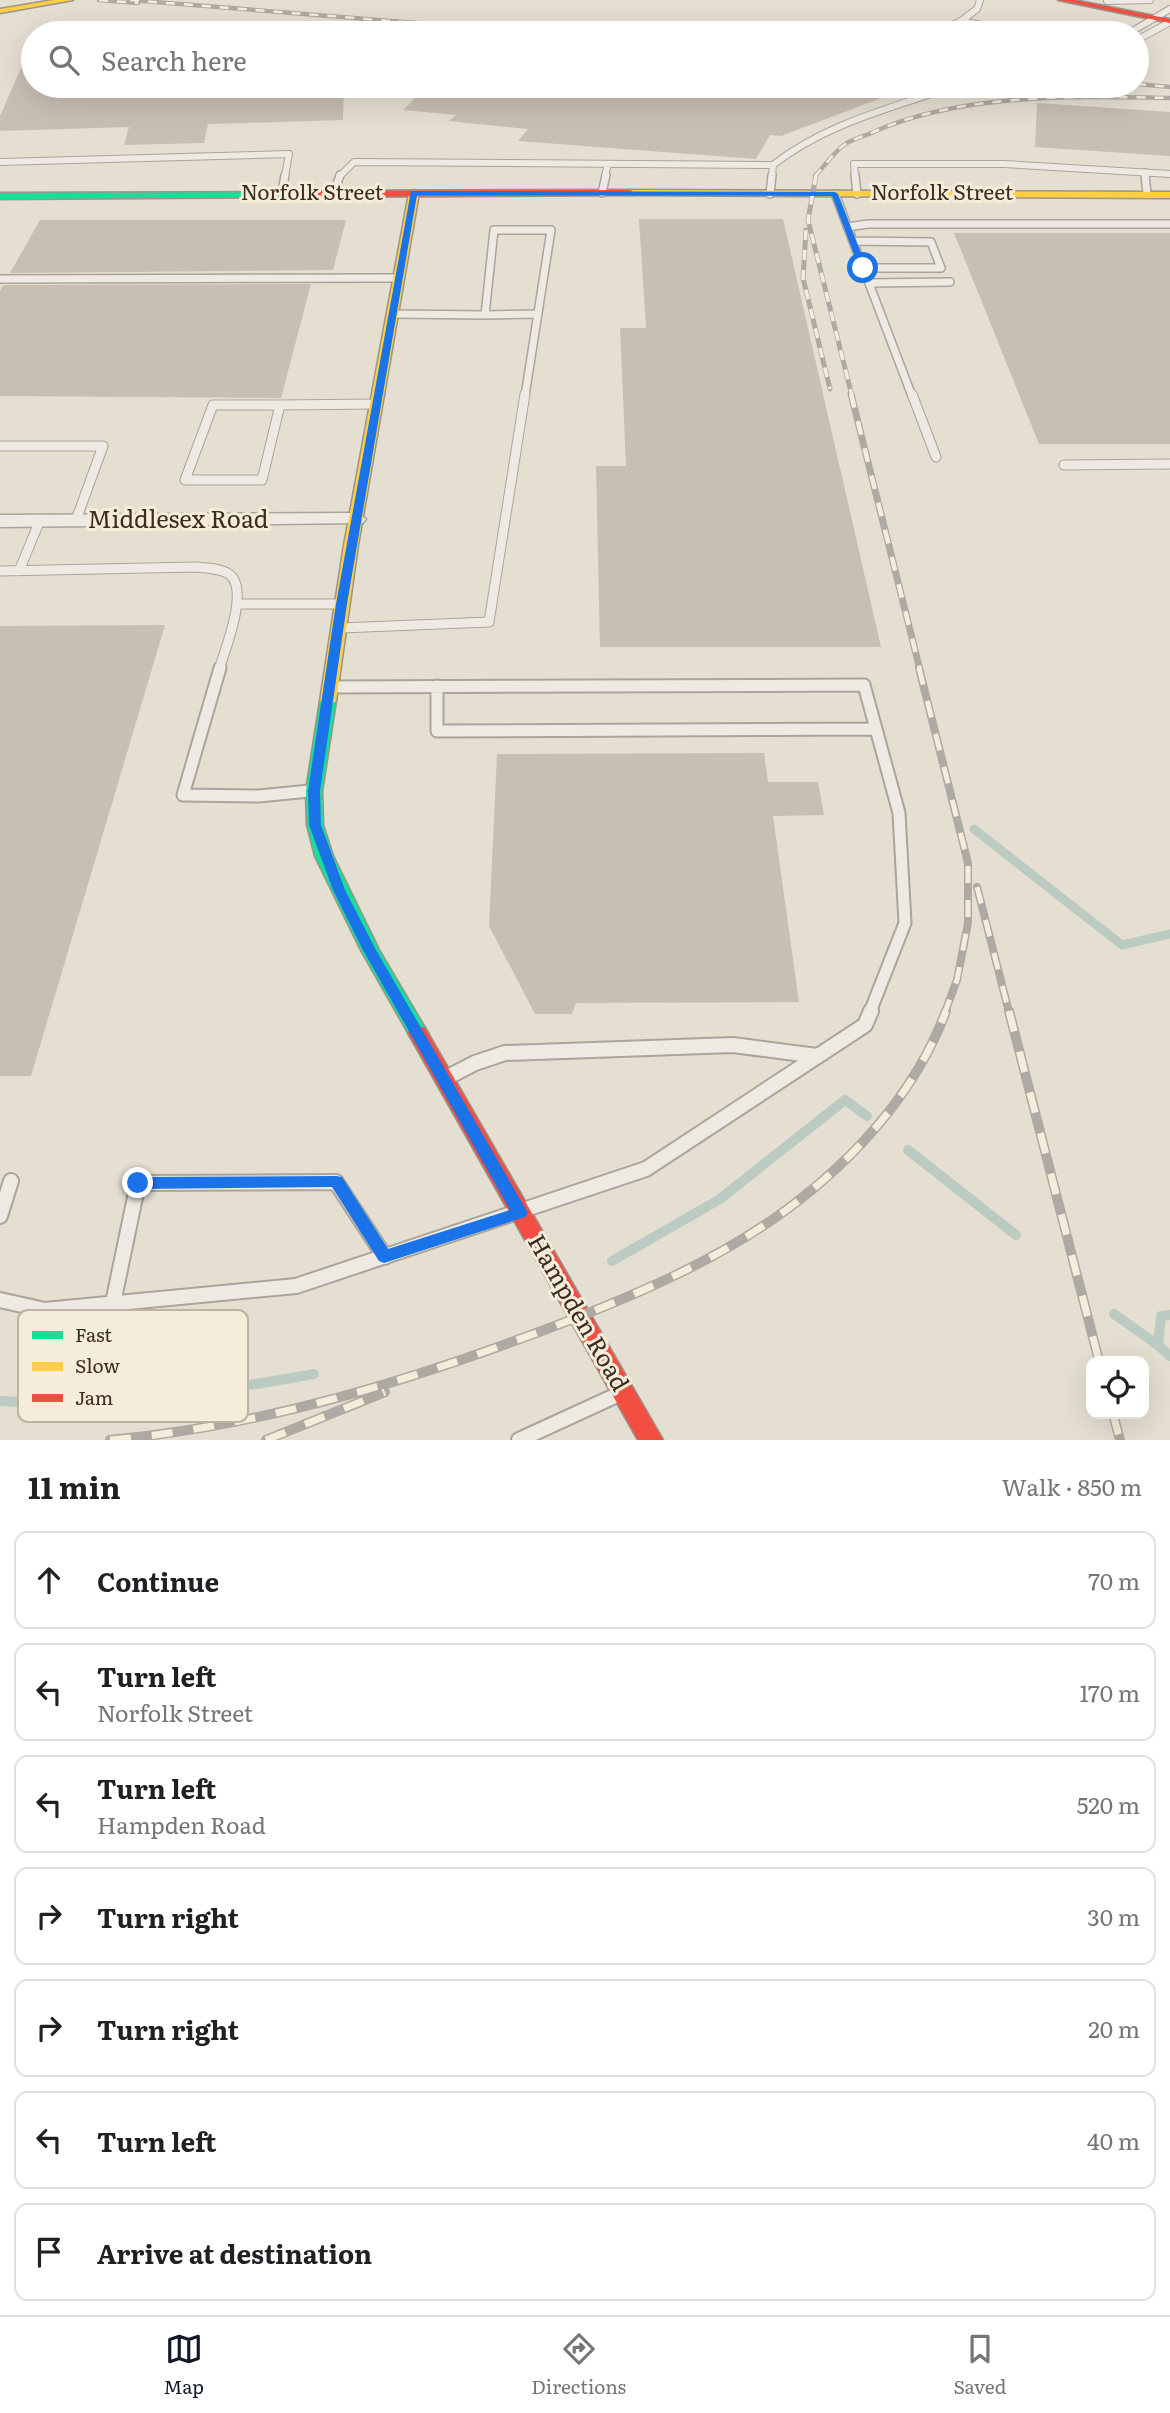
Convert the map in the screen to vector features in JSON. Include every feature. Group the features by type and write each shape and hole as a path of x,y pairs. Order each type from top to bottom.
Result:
{"main road":[{"path":"1062,0 1166,16"},
{"path":"1105,0 1166,16"},
{"path":"0,10 64,1"},
{"name":"Norfolk Street","path":"0,196 282,193 1170,195"},
{"name":"Hampden Road","path":"414,193 338,628 314,791 315,825 339,890 370,950 651,1440"}],"street":[{"name":"Middlesex Road","path":"0,521 356,519"}],"lane":[{"path":"961,20 977,9 980,0"},
{"path":"1105,0 1150,0"},
{"path":"1149,24 1166,16"},
{"path":"1149,30 1166,16"},
{"path":"961,20 966,21"},
{"path":"334,193 341,172 354,162 773,165 792,149 831,128 919,98"},
{"path":"0,162 289,155 282,193"},
{"path":"602,193 608,164"},
{"path":"857,194 854,164 1004,164 1170,174"},
{"path":"770,194 773,165"},
{"path":"1145,172 1147,194"},
{"path":"835,194 936,457"},
{"path":"847,227 868,224 1170,224"},
{"path":"338,628 489,622 551,230 494,230 485,315"},
{"path":"853,241 931,242 941,268 863,268"},
{"path":"0,279 400,278"},
{"path":"869,283 950,282"},
{"path":"394,314 538,314"},
{"path":"280,404 262,480 185,480 213,405 280,404 377,404"},
{"path":"0,446 103,446 75,520"},
{"path":"1064,464 1170,464"},
{"path":"19,571 40,520"},
{"path":"0,571 196,568 219,570 232,575 239,584 238,604 183,795 259,796 314,791"},
{"path":"238,604 342,604"},
{"path":"0,1300 45,1310 296,1286 520,1213 646,1168 865,1025 905,923 899,813 864,685 329,687"},
{"path":"437,686 437,731 876,729"},
{"path":"444,1080 475,1063 505,1053 733,1045 817,1056"},
{"path":"0,1216 11,1181"},
{"path":"113,1303 138,1183 336,1182 384,1257"},
{"path":"519,1440 623,1392"}],"building":[{"path":"21,68 21,98 344,98 343,120 208,124 204,143 124,145 129,127 0,131 0,116"},
{"path":"415,98 882,98 781,136 770,135 756,159 518,141 528,129 449,121 456,115 403,110"},
{"path":"1037,103 1170,112 1170,156 1035,147"},
{"path":"639,219 783,219 881,647 600,647 596,466 626,466 620,328 646,328"},
{"path":"40,220 346,220 333,270 10,273"},
{"path":"954,233 1170,233 1170,444 1039,444"},
{"path":"311,284 281,398 0,396 0,291 3,285"},
{"path":"165,625 31,1076 0,1076 0,626"},
{"path":"764,753 768,782 818,782 824,815 773,816 799,1002 576,1003 572,1014 535,1014 489,926 497,754"}],"waterway":[{"path":"974,829 1122,945 1170,934"},
{"path":"612,1261 720,1199 845,1100 867,1116"},
{"path":"908,1150 1016,1235"},
{"path":"1114,1314 1158,1345"},
{"path":"1158,1345 1161,1316 1170,1315"},
{"path":"1158,1345 1170,1356"},
{"path":"248,1385 314,1374"},
{"path":"0,1401 18,1402"}],"railway":[{"path":"99,0 138,3"},
{"path":"130,0 392,21"},
{"path":"1149,85 1170,87"},
{"path":"815,176 844,145 903,121 978,104 1056,98"},
{"path":"1149,98 1170,98"},
{"path":"816,175 808,220 852,396"},
{"path":"806,230 803,278 830,389"},
{"path":"851,394 920,670"},
{"path":"919,668 968,863 968,923 957,980 945,1012"},
{"path":"977,887 1009,1012"},
{"path":"248,1419 395,1381 506,1344 619,1301 733,1245 811,1190 836,1169 881,1122 918,1069 946,1011"},
{"path":"1009,1011 1098,1356"},
{"path":"266,1440 385,1392"},
{"path":"1114,1419 1120,1440"},
{"path":"110,1440 234,1422"}],"traffic: fast":[{"path":"0,196 303,194"},
{"path":"328,701 314,791 315,825 324,856 370,950 418,1033"}],"traffic: slow":[{"path":"0,11 69,0"},
{"path":"328,701 351,545 414,193"},
{"path":"630,193 1170,195"}],"traffic: jam":[{"path":"1062,0 1170,21"},
{"path":"303,194 630,193"},
{"path":"418,1033 651,1440"}],"route":[{"path":"138,1183 336,1182 384,1257 520,1213 370,950 324,856 315,825 314,791 351,545 414,193 835,194 863,268"}]}
